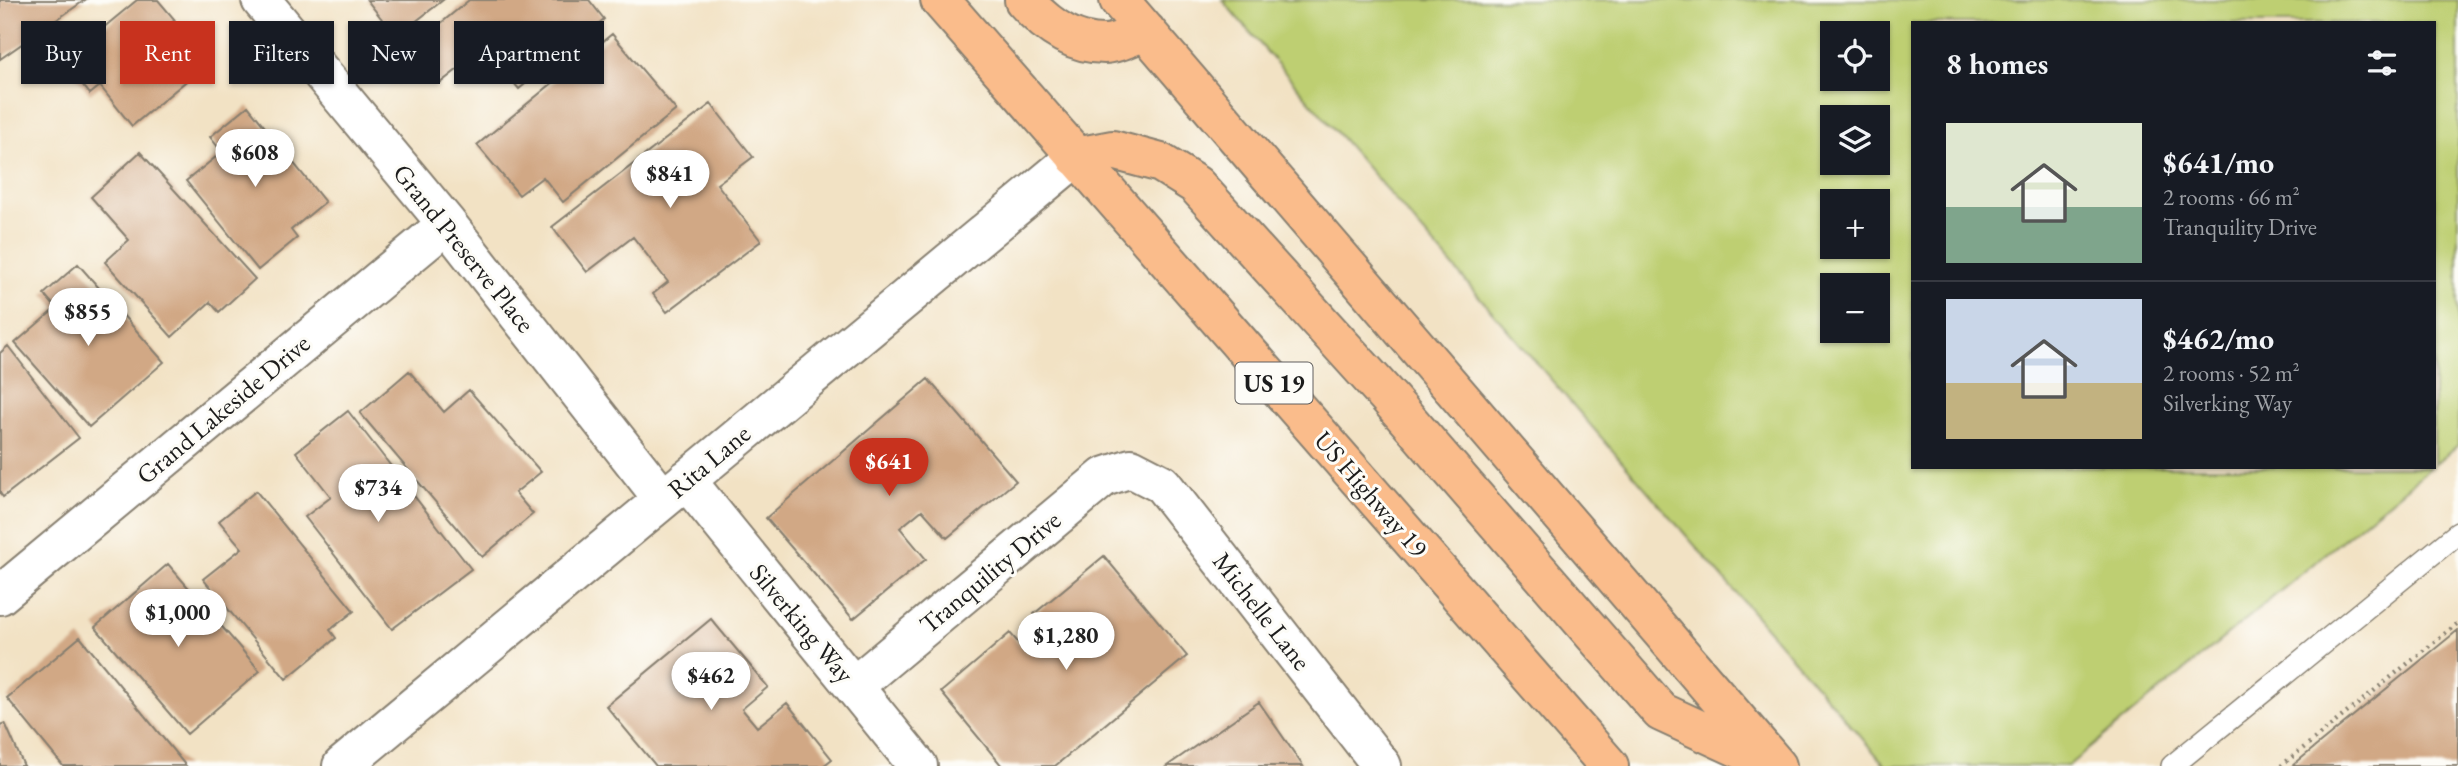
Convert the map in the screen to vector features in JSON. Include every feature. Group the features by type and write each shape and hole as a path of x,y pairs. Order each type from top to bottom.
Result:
{"highway":[{"name":"US Highway 19","path":"940,0 1609,766"},
{"path":"1024,0 1043,22 1073,38 1105,44 1146,31"},
{"path":"1119,0 1777,766"},
{"path":"1076,157 1113,150 1161,163 1196,184 1389,398 1661,712 1777,766"}],"street":[{"name":"Grand Preserve Place","path":"261,0 447,224 675,490"},
{"name":"Rita Lane","path":"342,766 1076,157"},
{"name":"Grand Lakeside Drive","path":"0,594 447,224"},
{"name":"Tranquility Drive","path":"854,686 1104,477 1131,468"},
{"name":"Michelle Lane","path":"1131,468 1162,484 1382,766"},
{"name":"Silverking Way","path":"675,490 764,578 918,766"}],"lane":[{"path":"2172,766 2458,533"}],"path":[{"path":"2281,766 2458,623"}],"green space":[{"path":"1222,0 2458,0 2458,445 2436,463 2436,21 1911,21 1911,469 2429,469 2068,766 1886,766"}],"building":[{"path":"0,0 85,0 55,21 21,21 21,44 0,59"},
{"path":"137,0 158,0 175,20 120,21 120,84 183,84 132,126 100,86 90,94 82,84 106,84 106,26"},
{"path":"367,0 443,0 416,21 383,21"},
{"path":"469,0 589,0 604,19 454,21 454,72 440,83 440,24"},
{"path":"612,34 676,110 563,202 543,177 519,195 477,145 551,84 604,84 604,41"},
{"path":"711,104 753,157 717,184 761,241 667,312 653,294 668,282 633,237 587,272 552,227"},
{"path":"248,106 325,202 291,230 297,238 258,270 186,181 222,152 210,137"},
{"path":"140,152 255,279 219,312 210,302 172,337 105,262 129,240 91,197"},
{"path":"78,264 164,362 89,427 15,343 56,308 44,294"},
{"path":"8,346 79,438 3,497 0,493 0,353"},
{"path":"409,371 444,412 469,390 541,472 515,493 533,514 482,557 360,413"},
{"path":"928,379 1016,481 947,538 922,510 900,528 926,559 853,619 766,518"},
{"path":"348,411 471,569 392,629 305,517 331,497 296,452"},
{"path":"256,491 354,611 330,630 336,638 286,679 203,579 242,548 219,521"},
{"path":"1104,556 1187,656 1055,766 1002,766 941,692 1010,633 1027,653 1050,634 1034,614"},
{"path":"168,564 260,671 187,734 95,627"},
{"path":"711,619 768,687 742,709 757,727 787,703 832,759 823,766 656,766 606,706"},
{"path":"2458,630 2458,766 2292,766"},
{"path":"80,637 186,766 63,766 7,698"},
{"path":"1259,702 1303,766 1167,766"},
{"path":"5,723 24,766 0,766 0,725"}]}
